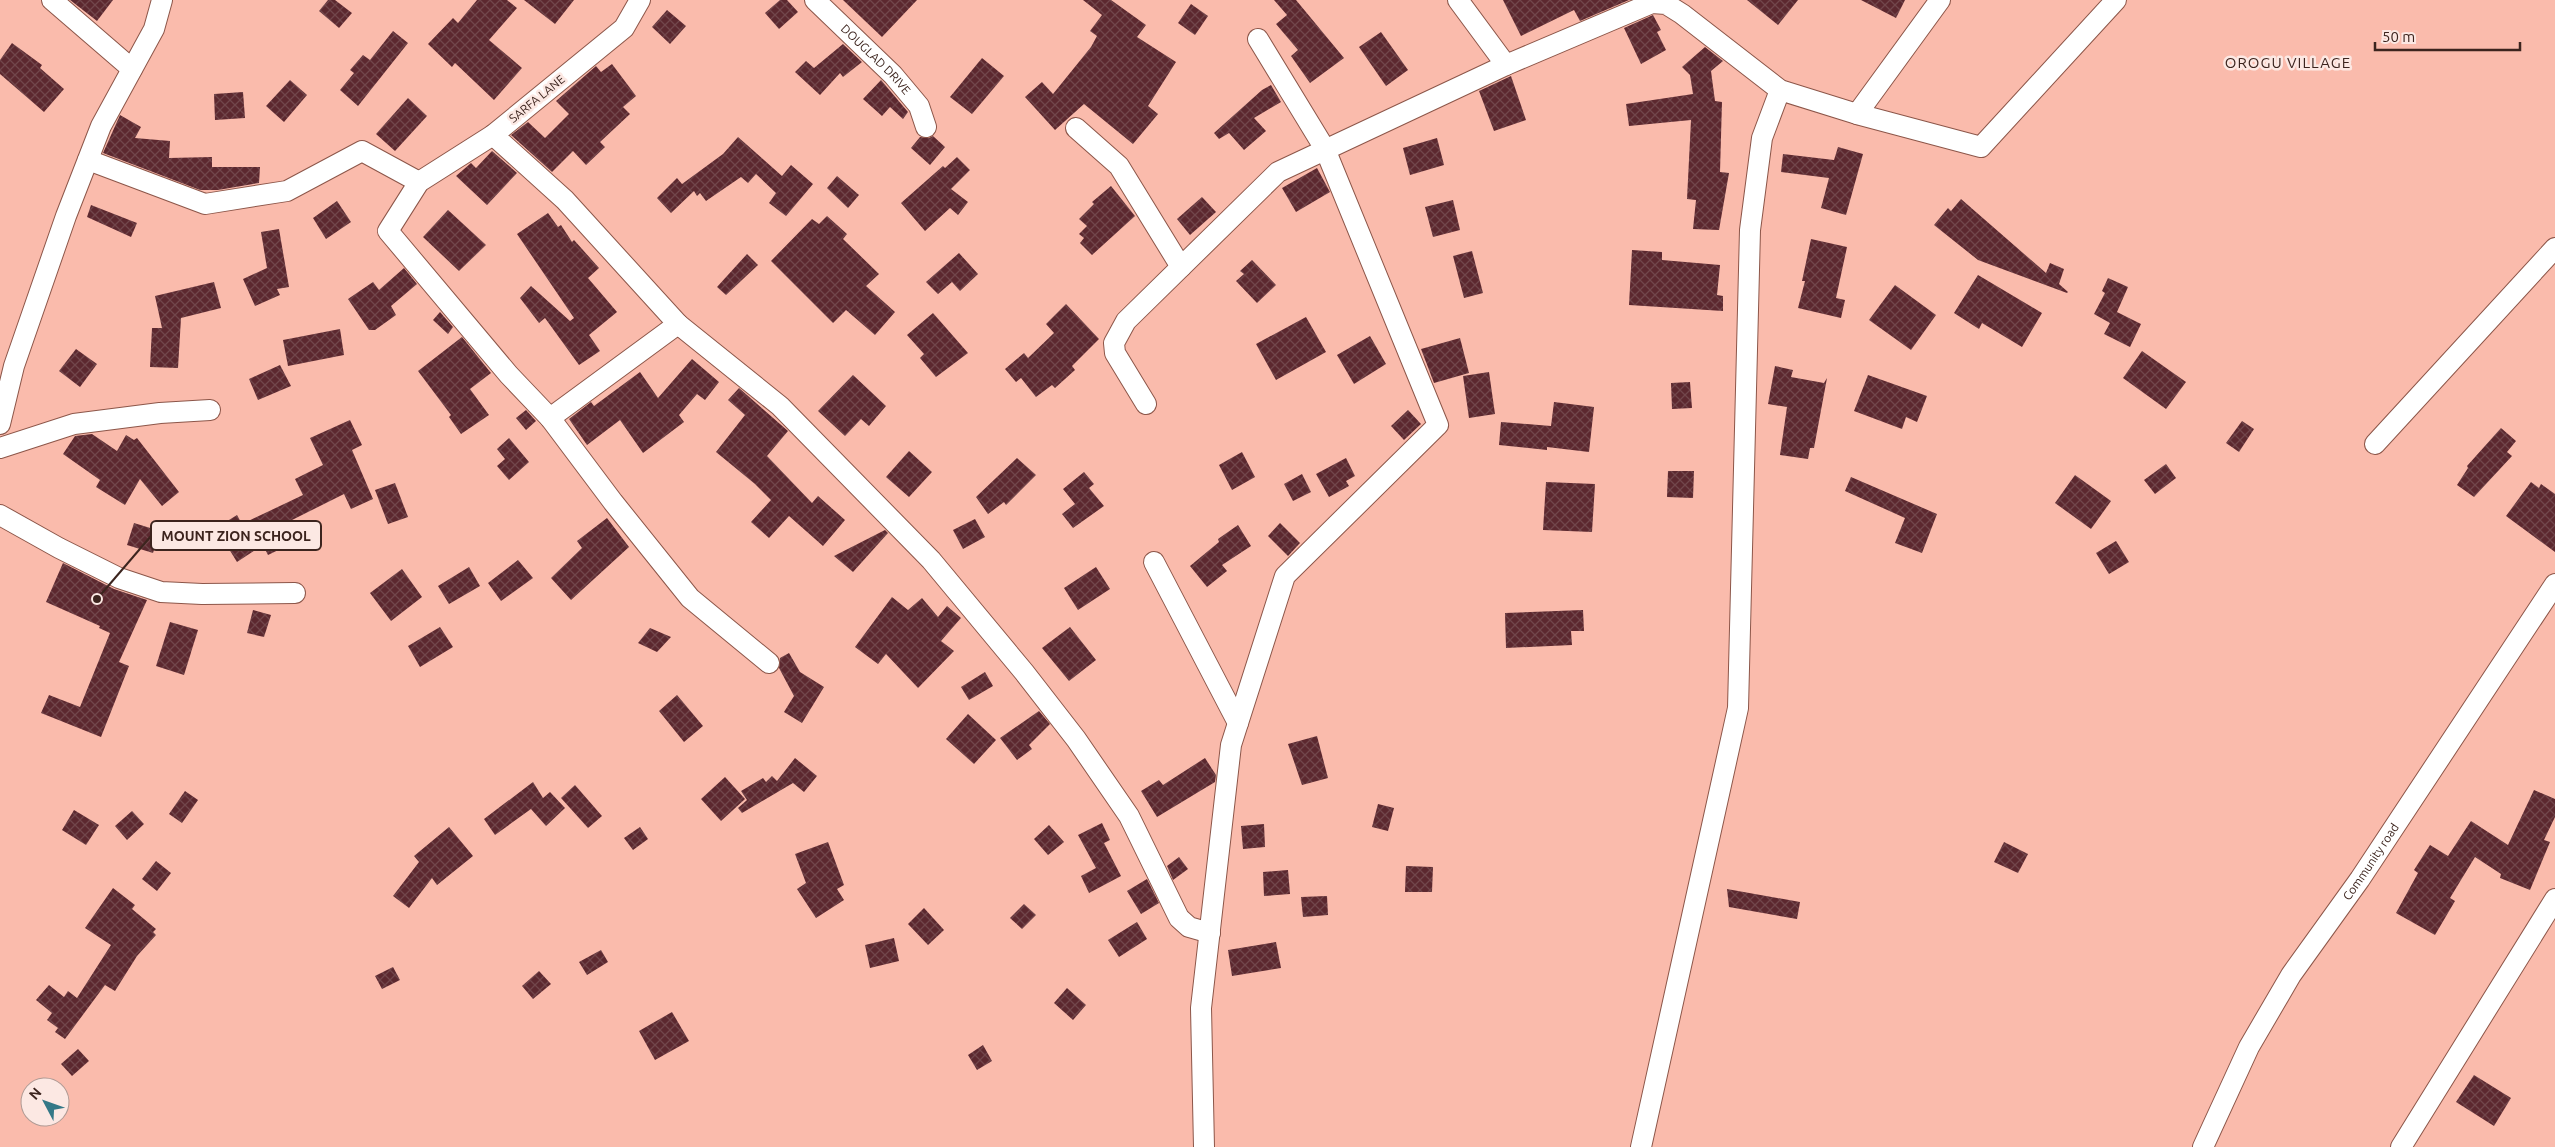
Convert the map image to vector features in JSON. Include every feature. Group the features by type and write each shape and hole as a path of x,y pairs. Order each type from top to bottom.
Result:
{"street":[{"path":"52,0 132,69"},
{"path":"0,424 7,365 101,126 154,29 162,0"},
{"name":"SARFA LANE","path":"419,182 493,134 624,28 640,0"},
{"name":"DOUGLAD DRIVE","path":"815,0 892,75 919,106 926,127"},
{"path":"1458,0 1506,65"},
{"path":"1857,114 1940,0"},
{"path":"1146,404 1115,353 1114,343 1126,321 1278,172 1506,65 1652,3 1666,4 1780,90 1857,114 1981,147 2116,0"},
{"path":"1204,1147 1201,1008 1230,745 1285,576 1438,424 1325,149 1258,39"},
{"path":"1641,1147 1738,708 1750,230 1762,138 1780,90"},
{"path":"1076,128 1119,166 1181,267"},
{"path":"493,134 564,200 678,324 780,406 931,560 1024,672 1086,754 1129,816 1179,918 1188,928 1210,933"},
{"path":"88,160 204,204 287,191 362,151 419,182 388,231 509,375 550,418 613,502 690,598 769,663"},
{"path":"2375,444 2555,248"},
{"path":"550,418 678,324"},
{"path":"0,448 74,424 160,413 210,410"},
{"path":"0,515 118,578 160,592 202,594 295,593"},
{"path":"1154,562 1238,723"},
{"name":"Community road","path":"2203,1147 2249,1047 2291,975 2360,879 2555,584"},
{"path":"2401,1147 2555,899"}],"building":[{"path":"70,0 113,0 97,21"},
{"path":"328,0 335,0 352,13 339,28 319,11"},
{"path":"477,0 507,0 517,8 489,40 522,68 494,100 455,63 452,67 428,44 453,18 458,23"},
{"path":"524,0 574,0 555,24"},
{"path":"780,0 787,0 798,12 779,29 765,13"},
{"path":"843,0 917,0 882,37"},
{"path":"1083,0 1111,0 1146,25 1137,37 1176,62 1148,106 1158,114 1133,144 1084,104 1055,130 1025,97 1042,82 1053,94 1091,47 1097,36 1090,31 1102,15"},
{"path":"1274,0 1296,0 1344,58 1310,83 1291,56 1298,50 1276,24 1287,15"},
{"path":"1503,0 1629,0 1580,21 1574,10 1521,36"},
{"path":"1747,0 1798,0 1778,25"},
{"path":"1861,0 1905,0 1896,18"},
{"path":"1191,4 1208,16 1195,35 1178,23"},
{"path":"667,10 686,26 670,44 652,27"},
{"path":"1653,15 1661,30 1657,32 1666,50 1641,64 1624,28"},
{"path":"393,31 408,43 358,106 340,90 354,73 350,70 363,55 370,60"},
{"path":"1381,32 1408,70 1386,86 1359,47"},
{"path":"12,43 42,65 40,68 64,89 44,112 0,74 0,60"},
{"path":"843,44 862,62 843,77 840,73 820,95 795,72 806,61 814,68"},
{"path":"1705,47 1723,61 1711,71 1715,101 1722,102 1720,172 1729,173 1719,230 1693,229 1696,200 1687,199 1691,120 1629,126 1626,104 1693,94 1690,75 1682,67"},
{"path":"982,58 1004,76 972,114 950,97"},
{"path":"612,64 636,96 623,107 630,114 600,142 605,147 586,165 573,151 552,172 511,135 528,122 545,138 569,114 556,101 596,66 601,72"},
{"path":"1511,76 1526,120 1494,131 1479,91"},
{"path":"290,80 307,95 284,122 266,106"},
{"path":"881,80 908,112 903,119 890,107 882,116 863,99"},
{"path":"1271,85 1281,102 1254,118 1266,131 1244,150 1229,133 1219,139 1214,133 1262,90"},
{"path":"243,92 245,118 215,120 214,94"},
{"path":"408,98 427,116 395,151 376,134"},
{"path":"120,115 141,127 135,138 170,141 169,158 212,157 212,167 260,167 259,183 218,190 200,190 103,153"},
{"path":"933,136 945,147 930,165 911,148 920,137 929,138"},
{"path":"738,137 782,176 791,165 813,184 786,216 769,203 776,193 756,174 748,183 741,177 706,201 700,193 697,196 694,191 671,213 657,198 677,178 682,184 723,154"},
{"path":"1437,138 1444,165 1410,175 1403,148"},
{"path":"1838,147 1863,154 1846,215 1821,208 1829,178 1781,172 1783,154 1834,160"},
{"path":"492,151 517,173 487,205 456,176 471,163 476,168"},
{"path":"957,157 970,170 951,189 968,202 958,215 950,208 925,231 901,203 943,166 945,168"},
{"path":"1317,168 1330,192 1296,212 1282,188"},
{"path":"837,176 859,195 848,208 827,188"},
{"path":"1111,186 1135,216 1092,255 1080,243 1084,238 1079,234 1087,226 1079,219 1094,204 1092,202"},
{"path":"1202,197 1216,212 1190,235 1177,219"},
{"path":"1961,199 2046,273 2050,263 2064,269 2059,284 2068,292 1978,260 1934,225 1948,208 1951,211"},
{"path":"1453,200 1460,230 1433,237 1425,207"},
{"path":"337,201 351,222 326,239 313,218"},
{"path":"91,205 137,223 131,237 87,217"},
{"path":"448,210 486,245 459,271 423,237"},
{"path":"548,213 558,227 561,225 572,242 574,240 599,268 588,278 617,312 589,335 600,351 579,365 545,318 539,323 520,298 531,286 570,321 574,318 517,234"},
{"path":"827,216 847,234 843,239 879,274 866,286 895,312 875,335 846,310 833,323 771,261 812,219 819,224"},
{"path":"279,229 289,287 277,289 280,295 255,306 243,279 267,268 261,232"},
{"path":"1811,239 1847,247 1836,298 1845,300 1841,318 1798,308 1805,281 1802,281"},
{"path":"1632,250 1662,252 1662,260 1720,265 1717,295 1723,296 1723,311 1629,305"},
{"path":"1472,251 1483,293 1464,298 1453,256"},
{"path":"959,253 978,274 960,291 952,282 938,294 926,282"},
{"path":"747,254 758,265 726,295 717,287"},
{"path":"1252,260 1276,285 1257,303 1236,281 1244,274 1240,271"},
{"path":"404,268 417,284 391,306 396,315 375,330 369,330 348,299 373,282 379,290"},
{"path":"1978,275 2042,313 2022,347 1982,323 1979,329 1954,313"},
{"path":"2108,278 2128,287 2117,312 2141,324 2130,347 2104,334 2110,323 2094,314 2105,293 2102,291"},
{"path":"214,282 221,308 181,318 178,368 150,367 152,328 162,328 155,296"},
{"path":"1895,285 1936,315 1911,350 1869,320"},
{"path":"1066,304 1099,339 1072,366 1075,370 1055,388 1052,385 1036,397 1021,378 1016,382 1005,369 1024,353 1028,358 1054,333 1046,324"},
{"path":"440,312 453,327 448,334 433,320"},
{"path":"933,313 968,353 936,377 920,358 924,354 907,335"},
{"path":"1306,317 1326,352 1276,380 1256,344"},
{"path":"340,329 344,355 288,366 283,340"},
{"path":"1370,336 1386,364 1354,384 1337,355"},
{"path":"462,337 491,373 470,389 489,415 461,434 449,417 451,415 418,371"},
{"path":"1460,338 1469,373 1434,383 1421,349"},
{"path":"76,349 97,364 80,387 59,371"},
{"path":"2142,351 2186,382 2166,409 2123,378"},
{"path":"692,359 719,382 705,400 697,394 679,415 684,422 643,453 620,420 587,445 569,419 591,402 594,406 640,372 658,398"},
{"path":"280,365 291,386 258,400 249,379"},
{"path":"1775,366 1793,370 1791,377 1824,383 1827,378 1814,448 1810,448 1808,459 1780,455 1787,407 1768,404"},
{"path":"1489,372 1495,414 1469,418 1463,376"},
{"path":"853,375 886,406 869,426 861,419 845,436 818,411"},
{"path":"1868,375 1927,396 1917,422 1906,417 1902,429 1854,411"},
{"path":"1690,382 1692,408 1672,409 1671,383"},
{"path":"739,388 788,431 767,456 812,503 818,496 845,520 823,546 789,516 769,538 751,522 771,500 755,484 716,452 745,415 728,400"},
{"path":"1554,402 1594,407 1589,452 1547,447 1547,450 1499,445 1501,422 1551,426"},
{"path":"526,410 536,421 526,430 516,418"},
{"path":"1408,410 1421,424 1404,440 1391,426"},
{"path":"350,420 362,445 352,450 373,499 351,509 344,494 292,520 301,539 268,555 263,545 237,562 216,528 237,515 242,524 303,495 295,479 323,465 310,438"},
{"path":"2242,421 2254,429 2239,452 2226,443"},
{"path":"2501,428 2516,441 2507,452 2512,456 2474,497 2457,485 2468,468 2467,466"},
{"path":"92,434 117,451 126,435 134,440 137,438 179,492 162,506 140,479 125,505 96,487 100,480 63,454 75,436"},
{"path":"509,438 529,462 509,480 497,466 505,459 497,449"},
{"path":"909,451 932,472 909,497 886,477"},
{"path":"1242,452 1255,477 1232,490 1219,465"},
{"path":"1017,458 1036,475 1006,505 1004,502 988,514 976,497"},
{"path":"1346,458 1355,476 1346,481 1349,486 1329,497 1316,474"},
{"path":"2166,464 2176,478 2155,494 2144,480"},
{"path":"1668,471 1694,471 1693,498 1667,497"},
{"path":"1084,472 1094,484 1089,488 1104,506 1073,528 1062,514 1075,504 1063,489"},
{"path":"1302,474 1311,492 1293,501 1284,484"},
{"path":"2075,475 2111,501 2091,529 2055,503"},
{"path":"1851,477 1937,514 1922,553 1895,543 1905,518 1845,491"},
{"path":"1546,482 1595,484 1592,532 1543,530"},
{"path":"2531,482 2539,488 2541,484 2555,494 2555,552 2506,516"},
{"path":"395,483 408,517 388,524 375,490"},
{"path":"607,518 629,547 571,600 551,578 582,548 577,541"},
{"path":"975,519 985,537 963,549 953,530"},
{"path":"134,523 160,531 153,553 127,545"},
{"path":"1280,523 1300,543 1288,556 1268,536"},
{"path":"1238,525 1251,546 1222,565 1227,571 1207,587 1190,566 1219,542 1218,539"},
{"path":"885,530 888,533 853,572 834,556"},
{"path":"2116,541 2129,562 2109,574 2096,553"},
{"path":"518,560 533,578 501,601 488,583"},
{"path":"63,563 114,589 147,600 119,662 129,666 101,737 41,713 49,695 80,707 110,633 99,628 100,626 46,602"},
{"path":"469,567 480,586 449,604 438,586"},
{"path":"1096,567 1110,589 1078,610 1064,588"},
{"path":"402,569 422,597 391,621 370,593"},
{"path":"892,597 908,610 922,598 938,617 947,606 961,618 941,641 954,651 918,688 886,654 878,664 855,647"},
{"path":"253,610 271,615 264,637 247,633"},
{"path":"1583,610 1584,631 1571,631 1572,645 1506,648 1505,613"},
{"path":"170,622 198,630 184,675 156,666"},
{"path":"440,627 453,647 420,667 408,646"},
{"path":"1070,627 1096,660 1069,681 1042,648"},
{"path":"650,628 671,637 657,652 638,643"},
{"path":"789,653 800,672 824,687 802,723 784,712 794,696 779,668 780,658"},
{"path":"985,672 993,686 969,700 961,687"},
{"path":"677,695 703,726 684,742 659,711"},
{"path":"1039,711 1050,724 1029,745 1032,749 1017,760 1000,738"},
{"path":"968,714 996,740 974,764 946,739"},
{"path":"1317,736 1328,778 1302,785 1288,744"},
{"path":"795,758 817,776 804,792 793,783 742,813 738,808 747,800 741,791 763,778 766,782 772,776 777,781"},
{"path":"1205,758 1216,775 1215,782 1157,817 1141,791 1159,780 1163,785"},
{"path":"725,777 745,799 721,821 701,799"},
{"path":"533,782 543,798 550,792 565,808 546,826 531,809 495,835 484,819"},
{"path":"575,785 602,816 588,828 561,798"},
{"path":"2534,790 2555,799 2555,817 2544,840 2550,842 2530,890 2500,878 2501,874 2475,857 2450,898 2455,901 2435,935 2396,913 2418,873 2414,870 2430,845 2448,856 2471,821 2508,845"},
{"path":"185,791 198,800 182,823 169,814"},
{"path":"1378,804 1394,808 1388,831 1372,827"},
{"path":"74,810 99,825 86,845 62,830"},
{"path":"132,811 144,824 127,840 115,826"},
{"path":"1102,823 1110,840 1104,843 1121,876 1089,893 1081,876 1096,868 1078,835"},
{"path":"1264,824 1265,847 1243,849 1241,826"},
{"path":"1049,825 1064,842 1048,855 1034,839"},
{"path":"449,827 473,856 437,885 432,878 409,908 393,896 419,862 414,856"},
{"path":"640,827 648,839 633,850 624,838"},
{"path":"828,842 844,885 837,889 844,900 816,918 797,889 806,883 795,854"},
{"path":"2004,842 2028,854 2018,873 1994,862"},
{"path":"1179,857 1188,869 1173,880 1167,866"},
{"path":"156,861 171,873 157,891 142,879"},
{"path":"1406,866 1433,867 1432,892 1405,892"},
{"path":"1288,870 1290,894 1264,896 1263,872"},
{"path":"1147,879 1159,903 1141,914 1127,891"},
{"path":"113,888 135,905 132,909 156,929 153,932 156,935 137,956 115,991 105,985 65,1039 55,1032 58,1028 47,1020 52,1013 36,1000 49,985 64,997 68,991 77,998 111,945 85,928"},
{"path":"1727,889 1800,902 1797,919 1729,907"},
{"path":"1327,896 1328,915 1303,917 1301,897"},
{"path":"1024,904 1036,915 1022,929 1010,918"},
{"path":"924,908 944,930 928,945 908,924"},
{"path":"1137,922 1147,939 1119,957 1108,940"},
{"path":"894,938 899,961 870,968 865,945"},
{"path":"1276,942 1281,968 1232,976 1228,950"},
{"path":"601,950 608,962 587,975 579,962"},
{"path":"393,967 400,980 382,989 375,976"},
{"path":"539,971 551,984 533,999 522,986"},
{"path":"1067,988 1086,1005 1073,1020 1054,1003"},
{"path":"672,1012 689,1041 655,1060 639,1031"},
{"path":"983,1045 992,1061 977,1070 968,1055"},
{"path":"78,1049 89,1061 72,1076 61,1064"},
{"path":"2474,1075 2511,1098 2494,1126 2456,1102"}],"place":[{"name":"MOUNT ZION SCHOOL","path":"97,599"}],"district":[{"name":"OROGU VILLAGE","path":"2288,63"}]}
